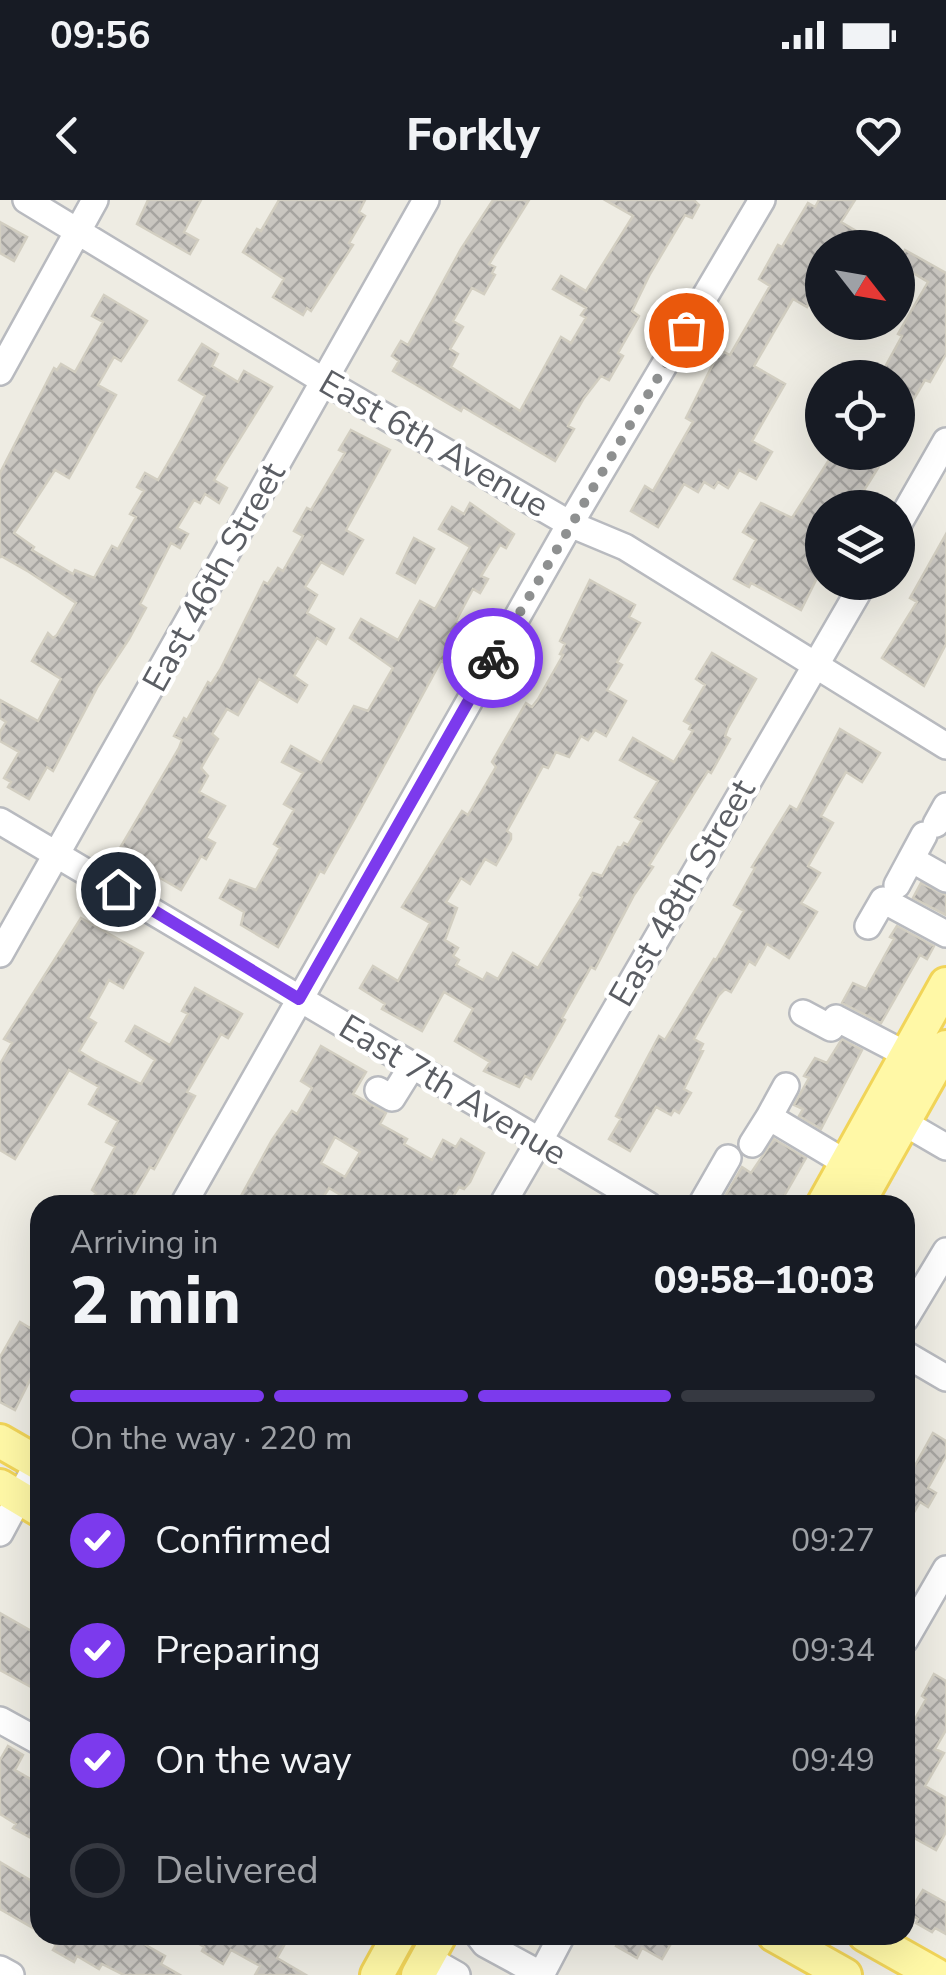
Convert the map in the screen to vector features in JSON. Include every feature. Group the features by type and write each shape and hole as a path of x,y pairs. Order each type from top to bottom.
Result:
{"main road":[{"path":"828,1195 946,984"},
{"path":"863,1195 946,1047"},
{"path":"0,1441 30,1457"},
{"path":"377,1975 390,1945"},
{"path":"792,1945 845,1975"},
{"path":"883,1945 936,1975"}],"street":[{"name":"East 6th Avenue","path":"26,200 324,381 570,524 624,547 946,746"},
{"path":"0,372 95,200"},
{"name":"East 46th Street","path":"0,954 426,200"},
{"path":"189,1195 570,524 762,200"},
{"path":"915,495 946,441"},
{"name":"East 48th Street","path":"508,1195 854,600"},
{"name":"East 7th Avenue","path":"0,820 631,1195"},
{"path":"897,884 936,821"},
{"path":"911,859 946,878"},
{"path":"868,926 883,900 946,934"},
{"path":"803,1013 831,1028 836,1018 906,1055"},
{"path":"378,1090 392,1098 412,1066"},
{"path":"752,1144 786,1086"},
{"path":"768,1117 846,1162"},
{"path":"904,1122 946,1147"},
{"path":"707,1195 728,1158"},
{"path":"915,1302 946,1251"},
{"path":"915,1360 946,1378"},
{"path":"0,1532 20,1498"},
{"path":"915,1623 946,1569"},
{"path":"0,1720 30,1736"},
{"path":"487,1945 541,1975 557,1945"},
{"path":"428,1956 456,1975"},
{"path":"0,1969 11,1975"}],"building":[{"path":"148,200 201,200 184,232 198,240 190,254 137,224"},
{"path":"279,200 365,200 359,212 365,216 349,243 353,245 311,311 307,308 303,315 273,297 284,279 243,252"},
{"path":"493,200 529,200 489,264 495,267 495,275 484,294 472,288 453,321 463,327 450,349 458,354 451,367 520,411 561,337 571,343 586,318 581,315 586,308 553,289 561,276 586,291 633,216 605,200 694,200 699,205 692,218 685,215 650,274 632,311 639,316 618,353 623,356 609,380 601,376 584,398 568,426 574,429 555,461 393,371 399,361 392,356 401,341 408,345"},
{"path":"819,200 855,200 841,222 854,230 805,230 805,306 793,299 754,366 785,384 752,441 772,452 756,479 739,470 728,488 718,482 714,488 704,482 698,492 684,484 658,527 631,511 645,486 653,491 693,422 686,418 720,350 730,355 770,286 759,279 778,245 782,247 808,203 815,207"},
{"path":"0,222 27,237 14,261 0,253"},
{"path":"915,256 946,273 946,354 930,382 925,380 915,397 915,360 889,360 900,340 915,340 915,305 928,282 915,274"},
{"path":"104,295 147,321 121,361 114,357 98,385 116,395 69,478 55,470 14,533 34,547 32,550 73,574 75,570 94,578 112,546 118,549 136,517 130,514 144,491 137,487 145,473 158,480 176,449 205,396 179,380 202,344 218,354 212,366 238,382 244,371 272,387 214,480 227,488 219,503 205,494 200,503 194,500 177,528 188,534 180,548 171,543 140,604 146,608 129,639 98,686 53,771 47,767 29,799 8,787 11,782 4,778 19,752 0,741 6,722 0,718 0,700 38,721 61,679 32,661 48,633 53,638 57,635 76,603 0,558 0,473 54,368 57,370 61,364 75,372 103,322 92,316"},
{"path":"351,430 390,450 346,530 363,540 343,574 321,562 305,587 317,595 307,613 334,629 326,644 317,638 294,676 307,685 297,702 259,679 238,715 227,709 212,734 218,739 201,768 208,776 199,792 225,806 206,838 215,843 206,859 201,856 181,890 117,853 179,748 182,740 174,736 184,718 187,720 208,682 211,684 220,670 264,582 268,584 278,568 283,571 303,536 294,531 345,453 339,450"},
{"path":"823,470 877,470 864,490 810,490"},
{"path":"805,498 806,600 801,610 751,583 749,587 734,579 756,540 743,532 761,503 792,518"},
{"path":"470,503 514,534 506,548 500,545 481,576 488,579 480,593 473,589 456,621 463,625 452,646 465,654 456,669 441,661 324,873 320,871 278,947 241,925 244,912 220,898 230,880 256,890 280,848 274,844 294,810 284,804 303,773 282,762 291,746 321,763 354,706 368,711 393,668 350,638 361,619 398,640 420,601 435,609 470,547 439,529 452,507 464,514"},
{"path":"946,534 946,644 924,686 882,658 917,602 914,600 915,589"},
{"path":"414,538 434,549 415,583 397,573"},
{"path":"590,580 635,605 629,617 640,623 617,662 622,665 607,690 626,701 606,736 595,730 588,740 581,736 569,757 556,752 548,768 543,766 507,831 511,839 496,865 485,859 470,884 461,878 446,902 457,908 445,940 458,948 453,956 459,960 456,965 483,980 487,973 498,979 513,953 538,968 593,873 602,876 618,847 628,845 642,821 635,817 658,781 620,760 633,738 674,762 693,731 684,721 705,685 696,679 712,653 756,679 728,728 725,736 730,739 711,773 708,771 649,865 653,867 595,969 591,967 531,1079 525,1076 519,1087 484,1071 490,1062 455,1041 473,1009 444,992 422,1031 382,1009 385,1004 360,988 373,966 398,981 430,923 402,907 462,811 468,815 496,767 492,762 526,703 532,707 538,699 563,655 560,654 565,644 560,641"},
{"path":"840,729 880,753 862,782 846,772 821,816 833,823 808,866 820,873 801,903 817,912 789,958 767,944 755,965 749,961 731,992 725,989 719,995 694,1039 703,1044 703,1051 684,1089 691,1093 679,1113 674,1110 671,1115 656,1107 630,1151 609,1139 621,1119 616,1116 659,1036 665,1040 716,960 744,911 734,905 755,868 752,867 790,806 797,810"},
{"path":"921,883 946,895 946,915 913,898"},
{"path":"81,918 143,953 123,988 109,980 88,1018 96,1023 79,1051 94,1060 141,1084 155,1060 126,1041 135,1026 170,1045 188,1014 182,1011 195,988 242,1014 228,1038 221,1034 187,1092 195,1096 154,1169 150,1167 134,1195 95,1195 92,1190 115,1147 106,1142 118,1121 89,1104 99,1087 69,1070 15,1159 0,1150 0,1064 12,1043 4,1039"},
{"path":"897,926 934,946 927,959 920,955 881,1023 842,1003 853,983 866,989 894,939 890,937"},
{"path":"842,1039 862,1050 821,1129 799,1116 803,1109 794,1105 815,1058 827,1063"},
{"path":"321,1046 366,1072 353,1094 386,1113 380,1124 407,1139 404,1144 432,1160 443,1140 456,1147 461,1139 484,1153 470,1182 464,1189 459,1187 454,1195 341,1195 329,1188 325,1195 242,1195 272,1140 292,1111 297,1114 312,1088 301,1081","holes":["335,1137 360,1152 345,1177 321,1163"]},
{"path":"774,1139 806,1158 785,1195 726,1195 742,1167 751,1173"},
{"path":"20,1322 30,1328 30,1380 15,1410 0,1402 0,1357"},
{"path":"933,1433 946,1441 946,1456 928,1488 936,1493 928,1507 920,1502 915,1511 915,1466"},
{"path":"0,1613 30,1630 30,1686 0,1670"},
{"path":"934,1674 946,1681 946,1730 935,1749 944,1753 925,1786 946,1798 946,1832 936,1850 915,1838 915,1719 926,1699 922,1696"},
{"path":"8,1746 23,1755 15,1770 30,1779 30,1837 13,1828 16,1824 0,1814 0,1760"},
{"path":"0,1862 30,1880 30,1926 0,1909"},
{"path":"923,1890 946,1903 946,1934 916,1923 915,1903"},
{"path":"56,1945 146,1945 165,1956 161,1964 180,1975 124,1975 102,1964 99,1969 77,1956 74,1962 53,1950"},
{"path":"201,1945 284,1945 277,1958 306,1975 255,1975 260,1966 231,1950 223,1964 202,1951"},
{"path":"670,1945 662,1959 642,1948 637,1958 616,1946"}],"way so far":[{"path":"493,658 686,330"}],"route":[{"path":"118,889 299,999 493,658"}]}
